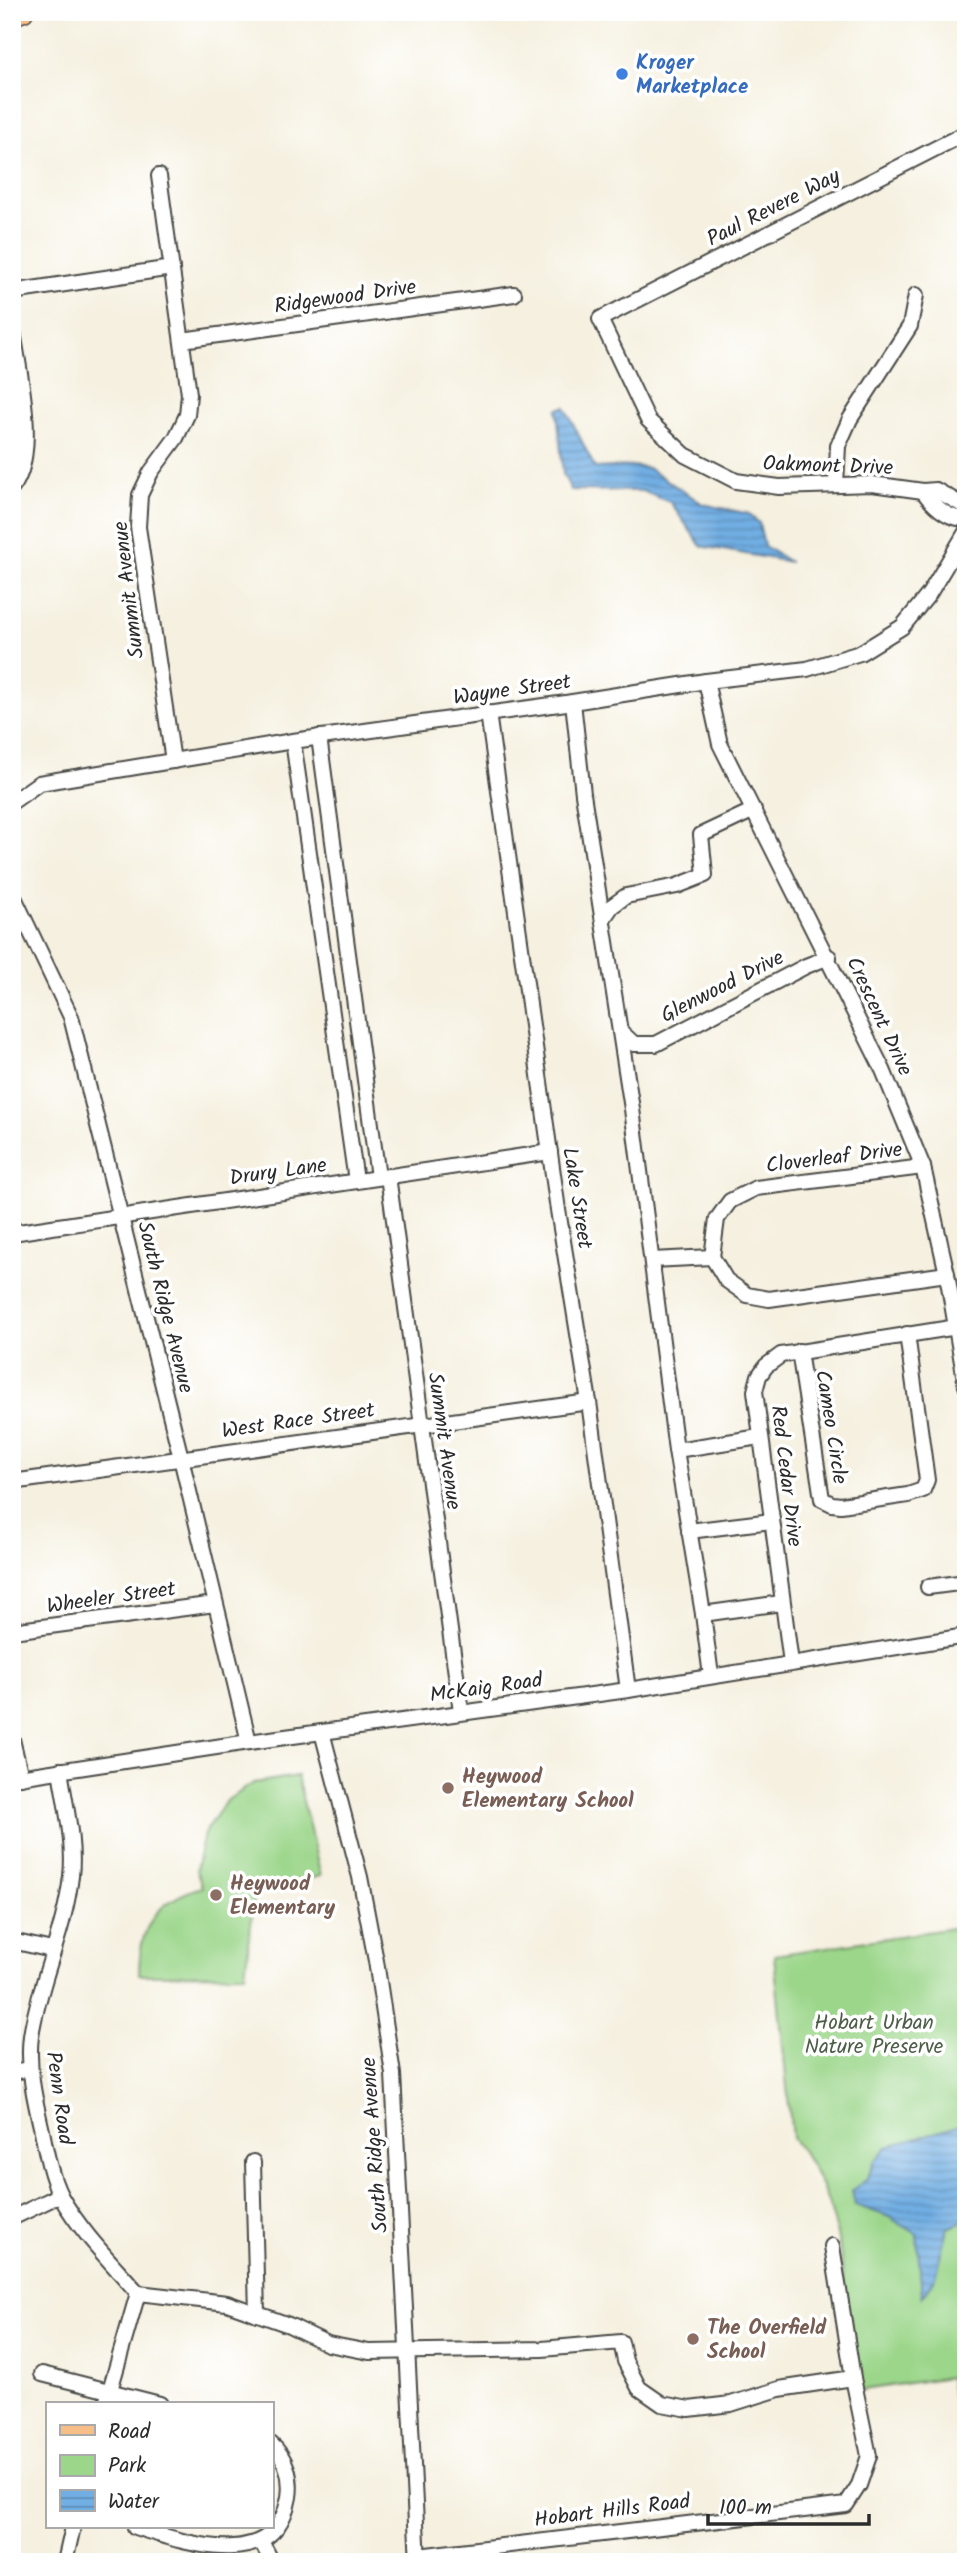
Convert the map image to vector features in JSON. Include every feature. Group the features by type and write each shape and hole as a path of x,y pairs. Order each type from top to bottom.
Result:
{"main road":[{"path":"12,16 24,12"}],"street":[{"name":"Paul Revere Way","path":"600,319 966,133"},
{"name":"Summit Avenue","path":"159,176 189,394 187,415 176,438 151,472 140,495 138,527 173,761"},
{"path":"12,292 172,268"},
{"name":"Ridgewood Drive","path":"182,340 514,294"},
{"path":"836,485 838,446 849,419 910,326 915,295"},
{"name":"Oakmont Drive","path":"600,319 648,420 685,456 736,481 779,487 872,484 923,491 936,490 966,507"},
{"path":"12,325 27,436 24,465 12,488"},
{"path":"923,491 933,505 958,519 966,519"},
{"name":"Wayne Street","path":"12,802 39,783 319,737 807,669 860,653 902,627 929,594 966,532"},
{"name":"Crescent Drive","path":"706,681 720,744 829,957 883,1070 923,1167 947,1274 966,1386"},
{"path":"573,702 583,794 620,1031 676,1450 711,1676"},
{"name":"Lake Street","path":"488,713 550,1152 590,1402 628,1690"},
{"name":"Summit Avenue","path":"319,737 422,1424 461,1711"},
{"path":"293,741 356,1181"},
{"path":"603,919 612,906 626,896 677,886 705,875 701,835 754,810"},
{"name":"South Ridge Avenue","path":"12,893 71,1017 249,1742"},
{"name":"Glenwood Drive","path":"620,1031 634,1044 656,1044 806,966 829,957"},
{"name":"Drury Lane","path":"12,1233 550,1152"},
{"name":"Cloverleaf Drive","path":"712,1257 717,1219 730,1201 756,1188 923,1167"},
{"path":"652,1260 712,1257 726,1280 747,1295 769,1299 947,1274"},
{"name":"Red Cedar Drive","path":"791,1663 760,1437 755,1391 759,1376 766,1366 781,1355 957,1327"},
{"name":"Cameo Circle","path":"799,1351 822,1499 841,1505 908,1495 923,1490 927,1480 907,1334"},
{"name":"West Race Street","path":"12,1482 590,1402"},
{"path":"676,1450 760,1437"},
{"path":"689,1531 772,1521"},
{"path":"928,1587 966,1582"},
{"path":"703,1614 781,1603"},
{"name":"Wheeler Street","path":"12,1631 215,1604"},
{"name":"McKaig Road","path":"16,1778 461,1711 628,1690 966,1636"},
{"name":"South Ridge Avenue","path":"322,1732 360,1877 393,2074 418,2559"},
{"path":"12,1739 16,1778"},
{"name":"Penn Road","path":"60,1770 72,1858 67,1904 52,1950 31,2037 30,2068 46,2154 60,2196 138,2293"},
{"path":"12,1941 52,1950"},
{"path":"12,2072 30,2068"},
{"path":"253,2162 257,2314"},
{"path":"12,2218 60,2196"},
{"name":"Hobart Hills Road","path":"418,2559 846,2505 859,2485 869,2456 853,2378 832,2246"},
{"path":"108,2397 138,2293 227,2303 328,2344 369,2351 542,2349 621,2342 625,2361 639,2388 662,2404 690,2409 732,2404 779,2389 853,2378"},
{"path":"42,2374 108,2397 145,2402"},
{"path":"138,2528 205,2549 228,2553 262,2543 272,2536 282,2522 291,2487 281,2452 273,2446"},
{"path":"65,2562 73,2528"},
{"path":"262,2543 272,2562"}],"green space":[{"path":"297,1776 321,1876 255,1891 245,1974 139,1975 142,1943 153,1918 172,1900 202,1887 196,1870 204,1834 226,1801 254,1783"},
{"name":"Hobart Urban Nature Preserve","path":"966,1926 966,2479 949,2377 856,2391 836,2229 827,2199 813,2169 792,2138 774,1955"}],"water":[{"path":"565,407 595,468 648,468 703,504 749,514 759,523 764,546 790,562 701,546 670,502 642,491 571,490 563,474 557,409"},
{"path":"966,2123 966,2221 947,2228 935,2277 922,2297 917,2234 887,2216 855,2205 852,2190 866,2180 874,2162 887,2147"}],"place":[{"name":"Kroger Marketplace","path":"622,74"},
{"name":"Heywood Elementary School","path":"448,1788"},
{"name":"Heywood Elementary","path":"216,1895"},
{"name":"The Overfield School","path":"693,2339"}]}
